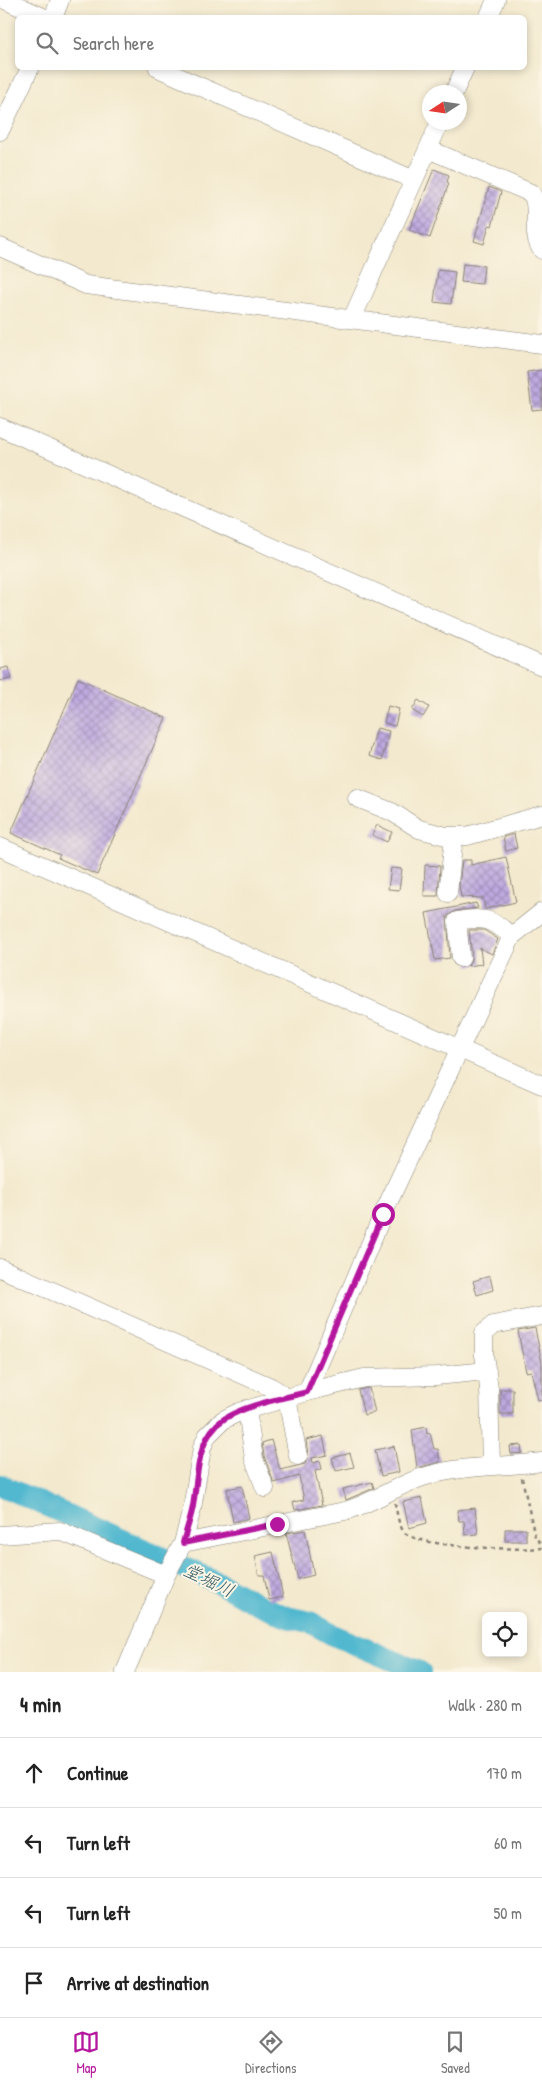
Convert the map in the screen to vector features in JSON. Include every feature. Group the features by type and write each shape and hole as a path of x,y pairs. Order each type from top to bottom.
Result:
{"street":[{"path":"5,0 38,15"},
{"path":"54,15 60,0"},
{"path":"489,15 496,0"},
{"path":"0,131 29,70"},
{"path":"163,70 414,180"},
{"path":"457,85 464,70"},
{"path":"352,319 436,130"},
{"path":"428,148 531,193 538,202 537,236 538,245 542,250"},
{"path":"0,247 86,285 542,344"},
{"path":"0,427 542,666"},
{"path":"357,798 392,812 419,829 454,836 486,832 542,815"},
{"path":"448,893 454,836"},
{"path":"0,847 542,1085"},
{"path":"307,1392 383,1214 512,936 542,912"},
{"path":"461,958 457,921 474,918 490,920 512,936"},
{"path":"0,1268 279,1392 285,1398 298,1456"},
{"path":"491,1465 484,1333 492,1324 542,1316"},
{"path":"125,1672 166,1575 183,1543 192,1508 202,1448 207,1436 223,1420 247,1409 364,1378 452,1375 487,1371"},
{"path":"247,1409 254,1459 265,1488"},
{"path":"183,1543 345,1511 370,1503 430,1475 491,1465 520,1465 542,1462"},
{"path":"0,1535 60,1531 166,1575"}],"path":[{"path":"520,1465 535,1537 542,1547"},
{"path":"392,1492 401,1528 410,1536 459,1547 542,1547"}],"building":[{"path":"434,169 449,175 447,182 449,183 430,238 409,230"},
{"path":"489,187 501,192 492,226 489,225 484,244 474,241"},
{"path":"463,264 484,266 482,284 461,282"},
{"path":"438,270 455,272 451,304 434,302"},
{"path":"542,370 542,409 532,410 527,372"},
{"path":"8,667 11,679 0,681 0,669"},
{"path":"78,678 166,718 97,875 58,858 60,855 11,833"},
{"path":"418,700 429,707 423,717 412,710"},
{"path":"388,706 399,709 395,726 384,723"},
{"path":"377,728 389,731 382,760 369,756"},
{"path":"377,825 392,832 387,842 372,835"},
{"path":"514,834 517,848 506,851 503,837"},
{"path":"506,857 516,902 485,909 483,898 461,897 459,885 462,860 471,860 471,865"},
{"path":"425,865 440,866 438,896 424,896"},
{"path":"391,868 402,869 399,890 388,889"},
{"path":"476,903 478,908 455,911 447,916 450,958 435,960 426,913"},
{"path":"469,930 484,930 498,939 492,954 480,948 482,964 468,966 472,957"},
{"path":"490,1276 493,1290 477,1295 473,1281"},
{"path":"535,1328 542,1363 542,1399 538,1400 531,1371 526,1372 518,1331"},
{"path":"369,1388 375,1412 364,1415 358,1390"},
{"path":"500,1389 513,1389 513,1414 500,1414"},
{"path":"426,1427 427,1434 430,1433 434,1449 438,1449 440,1462 417,1468 412,1430"},
{"path":"323,1436 327,1455 312,1458 313,1463 320,1461 322,1469 315,1471 322,1505 295,1510 293,1502 304,1500 299,1476 274,1483 264,1456 262,1443 271,1440 280,1470 305,1464 308,1455 306,1440"},
{"path":"521,1445 522,1453 511,1454 510,1446"},
{"path":"394,1446 399,1472 381,1476 375,1450"},
{"path":"350,1453 354,1467 336,1471 332,1458"},
{"path":"372,1482 374,1488 346,1500 343,1489"},
{"path":"242,1486 249,1518 233,1522 227,1489"},
{"path":"422,1498 427,1523 409,1528 403,1502"},
{"path":"475,1508 478,1534 465,1535 464,1521 459,1521 458,1510"},
{"path":"505,1529 526,1529 526,1541 505,1541"},
{"path":"305,1530 314,1575 298,1579 286,1533"},
{"path":"273,1552 283,1597 269,1600 264,1575 259,1575 255,1556"}],"waterway":[{"name":"堂堀川","path":"0,1485 219,1583 259,1605 287,1617 310,1622 333,1635 420,1672"}],"route":[{"path":"277,1524 183,1543 192,1508 202,1448 207,1436 223,1420 238,1412 307,1392 324,1348 383,1214"}]}
